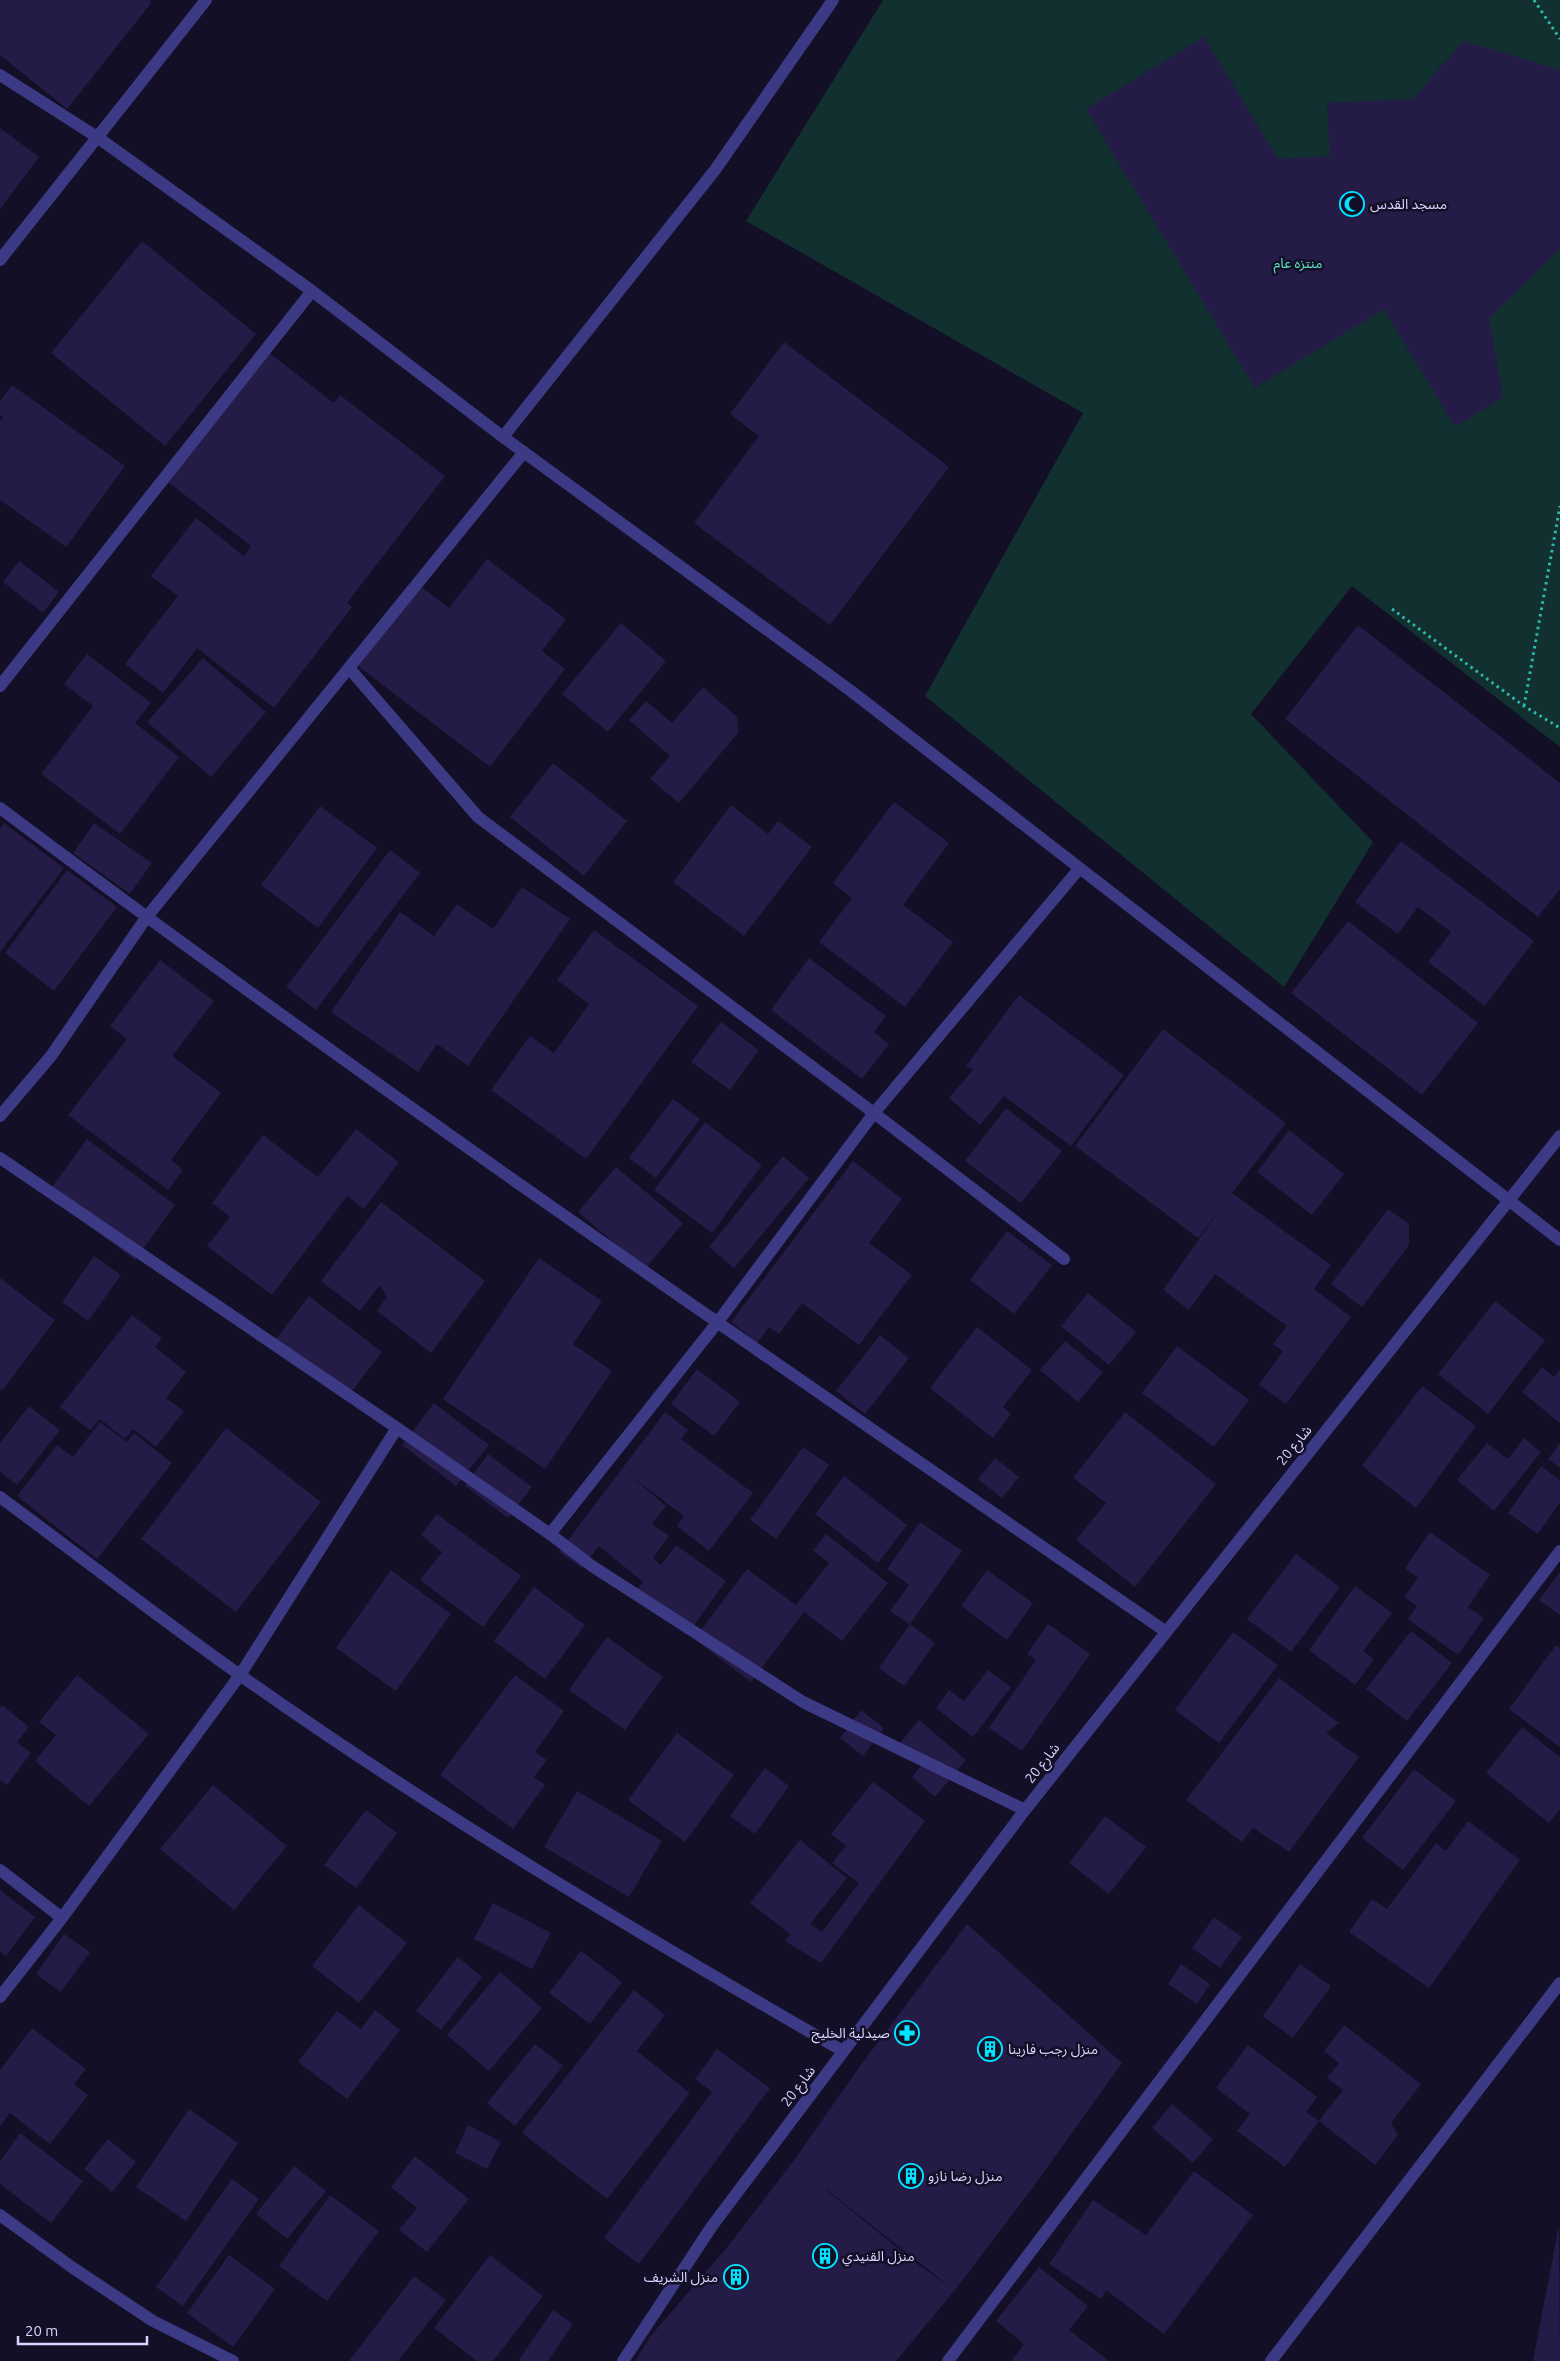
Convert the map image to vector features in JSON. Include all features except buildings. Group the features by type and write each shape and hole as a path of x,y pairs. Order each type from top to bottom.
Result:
{"street":[{"path":"0,260 206,0"},
{"path":"503,437 715,170 832,0"},
{"path":"0,75 97,137 312,291 503,437 851,691 1560,1240"},
{"path":"0,686 312,291"},
{"path":"0,1116 51,1056 146,918 524,452"},
{"path":"349,668 478,817 874,1113 1064,1259"},
{"path":"0,808 146,918 717,1323 1165,1631"},
{"path":"550,1534 717,1323 874,1113 1079,869"},
{"name":"شارع 20","path":"623,2361 712,2226 1025,1810 1165,1631 1560,1136"},
{"path":"0,1158 397,1428 550,1534 592,1566 803,1702 1025,1810"},
{"path":"0,1997 62,1918 240,1675 397,1428"},
{"path":"0,1497 240,1675 366,1760 687,1961 843,2051"},
{"path":"948,2361 1560,1551"},
{"path":"0,1870 62,1918"},
{"path":"1271,2361 1560,1983"},
{"path":"0,2214 153,2321 233,2361"}],"path":[{"path":"1534,0 1560,38"},
{"path":"1524,706 1560,506"},
{"path":"1392,609 1524,706 1560,728"}],"green space":[{"name":"منتزه عام","path":"883,0 1560,0 1560,747 1352,586 1251,714 1373,842 1284,987 925,696 1083,413 746,221"}],"place":[{"name":"مسجد القدس","path":"1352,204"},
{"name":"صيدلية الخليج","path":"907,2033"},
{"name":"منزل رجب فارينا","path":"990,2049"},
{"name":"منزل رضا نازو","path":"911,2176"},
{"name":"منزل القنيدي","path":"825,2256"},
{"name":"منزل الشريف","path":"736,2277"}]}
